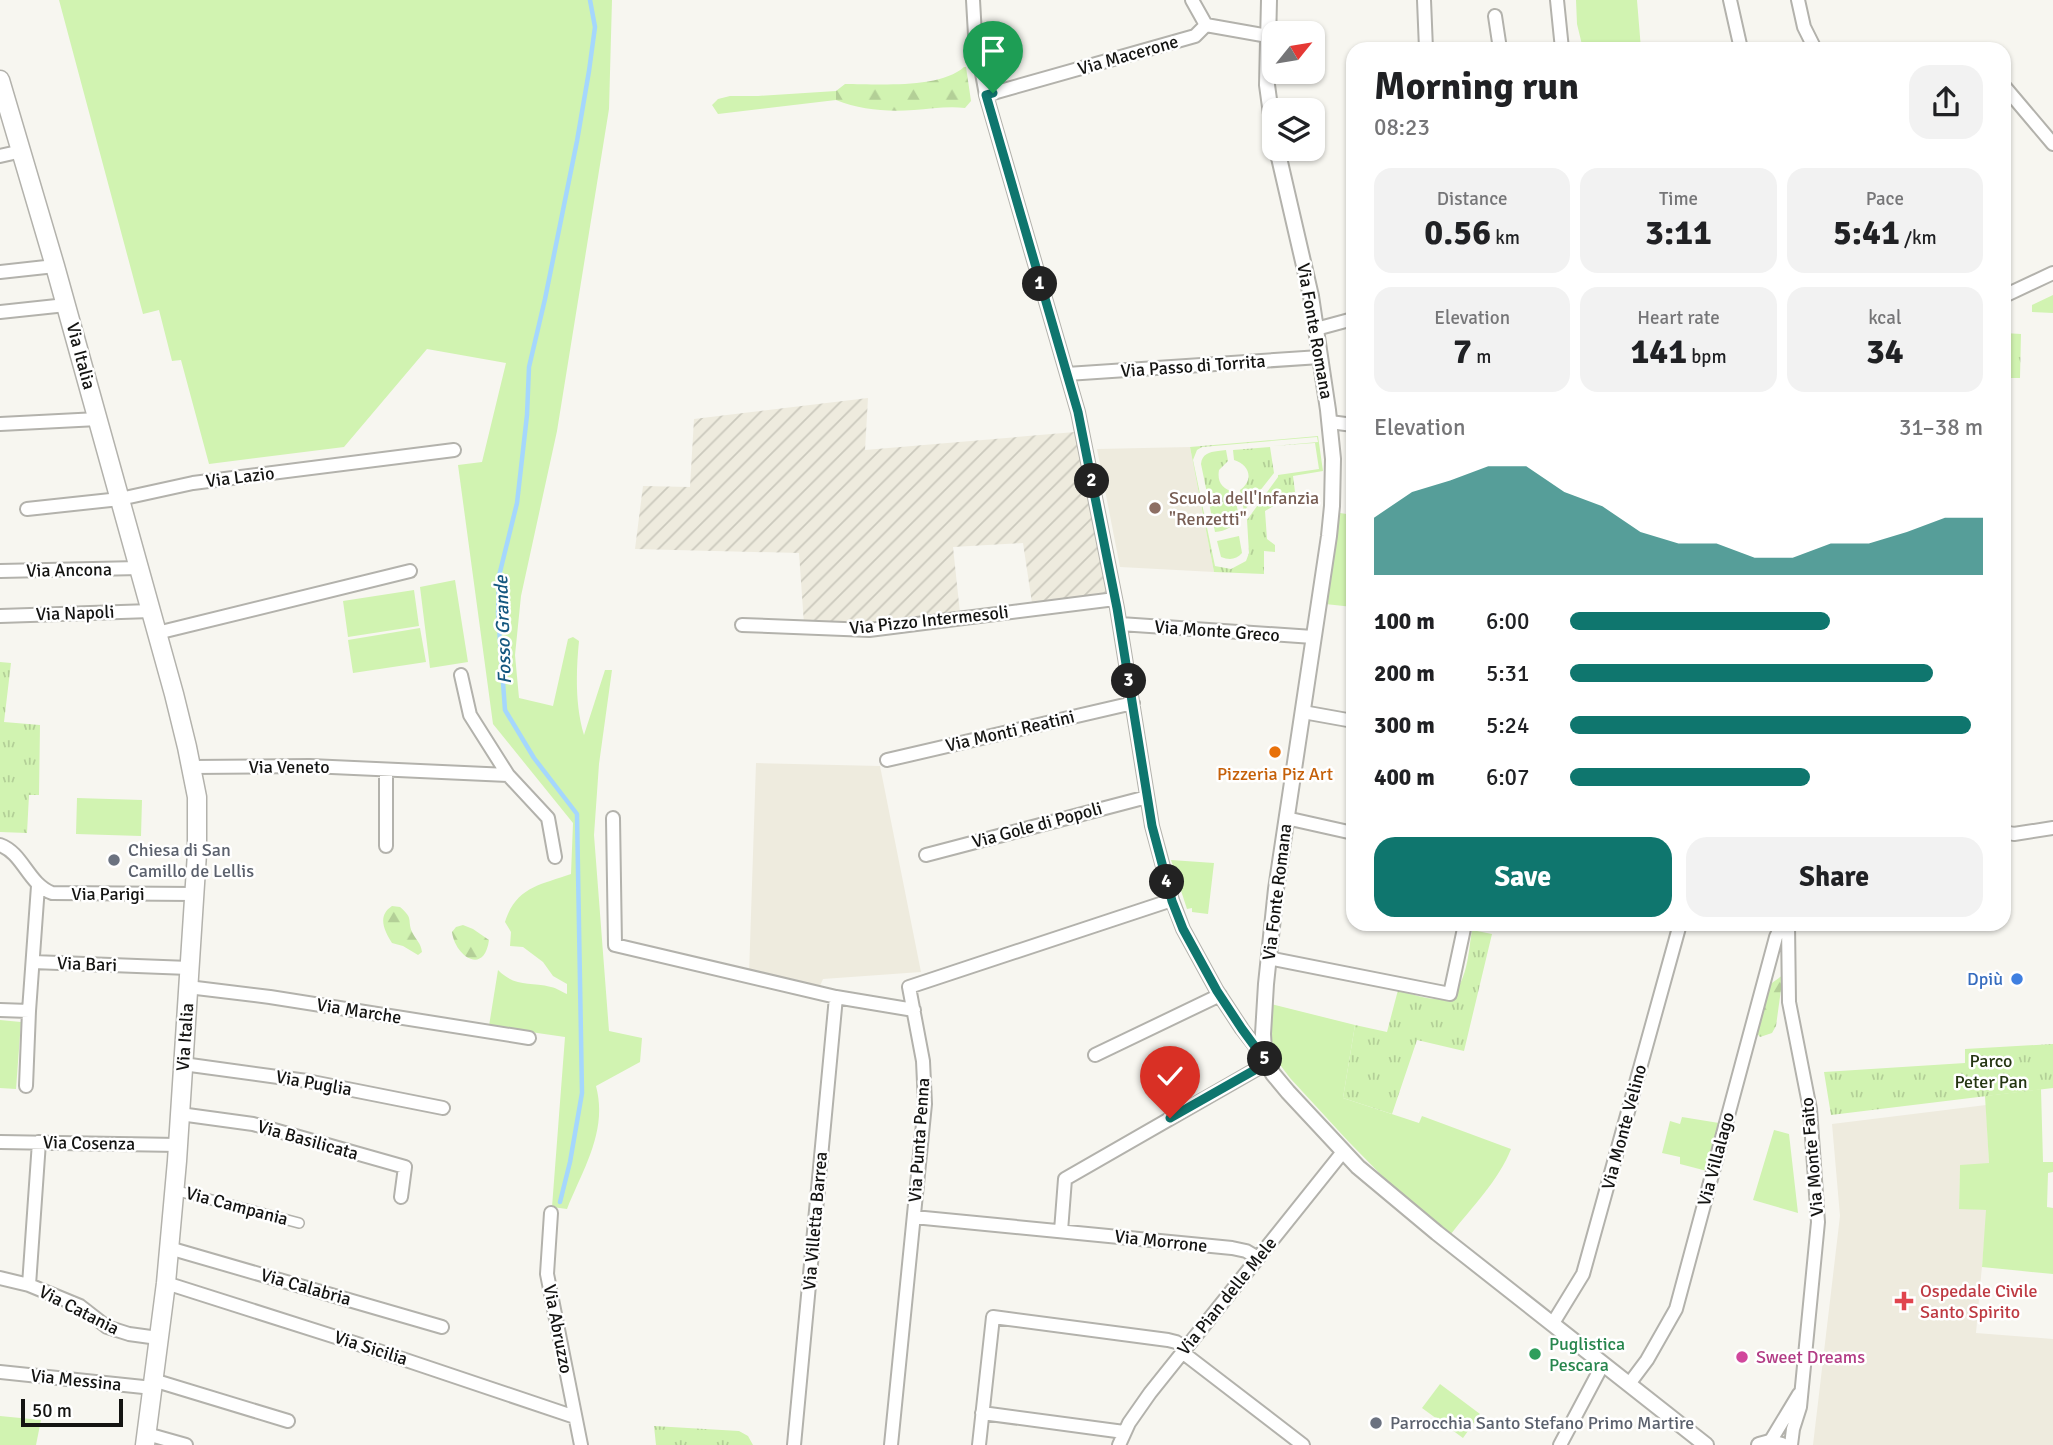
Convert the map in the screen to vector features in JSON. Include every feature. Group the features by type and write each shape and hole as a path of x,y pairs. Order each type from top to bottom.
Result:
{"main road":[{"name":"Via Italia","path":"0,80 98,418 197,797 195,894 178,1145 166,1283 146,1439"}],"street":[{"path":"973,0 975,36 986,95 1080,423 1120,624 1152,826 1172,901 1183,929 1242,1029 1282,1085 1342,1153 1400,1203 1706,1445"},
{"path":"1192,0 1206,25 1262,35"},
{"path":"1268,21 1269,0"},
{"path":"1424,0 1426,42"},
{"path":"1557,0 1561,42"},
{"path":"1730,0 1739,42"},
{"path":"1798,0 1804,27 1812,42"},
{"path":"1495,16 1499,42"},
{"name":"Via Macerone","path":"986,95 1195,36 1206,25"},
{"path":"2011,104 2053,144"},
{"path":"0,156 22,151"},
{"name":"Via Fonte Romana","path":"1266,1061 1263,1034 1268,958 1332,506 1333,459 1316,329 1303,258 1280,161"},
{"path":"0,272 55,266"},
{"path":"2011,293 2053,273"},
{"path":"0,312 66,305"},
{"path":"1316,329 1346,322"},
{"name":"Via Passo di Torrita","path":"1067,374 1320,357"},
{"path":"0,424 98,418"},
{"path":"1330,422 1346,424"},
{"name":"Via Lazio","path":"27,509 120,499 193,483 454,450"},
{"name":"Via Ancona","path":"0,571 139,568"},
{"path":"156,633 410,571"},
{"name":"Via Pizzo Intermesoli","path":"742,625 869,630 1115,599"},
{"name":"Via Napoli","path":"0,615 150,611"},
{"name":"Via Monte Greco","path":"1120,624 1314,637"},
{"path":"461,675 470,715 508,775 548,818 555,857"},
{"name":"Via Monti Reatini","path":"887,760 1133,703"},
{"path":"1303,712 1346,720"},
{"name":"Via Veneto","path":"191,767 310,766 508,775"},
{"path":"386,769 386,846"},
{"name":"Via Gole di Popoli","path":"926,855 1147,796"},
{"path":"613,818 615,945 836,997 914,1010"},
{"path":"1286,818 1346,831"},
{"path":"2011,833 2053,828"},
{"path":"0,845 12,852 38,886 33,962"},
{"name":"Via Parigi","path":"38,886 52,893 67,894 195,894"},
{"name":"Via Punta Penna","path":"891,1445 925,1104 923,1061 909,987 1172,901"},
{"path":"1268,958 1450,993 1463,931"},
{"name":"Via Monte Velino","path":"1553,1323 1583,1275 1678,931"},
{"name":"Via Villalago","path":"1629,1384 1647,1360 1676,1308 1780,931"},
{"name":"Via Monte Faito","path":"1788,931 1788,1002 1810,1109 1818,1222 1800,1407 1791,1445"},
{"name":"Via Bari","path":"26,1086 33,962 189,968"},
{"name":"Via Marche","path":"188,987 270,997 529,1038"},
{"path":"1095,1055 1220,995"},
{"name":"Via Villetta Barrea","path":"794,1445 836,997"},
{"path":"0,1010 29,1011"},
{"path":"1242,1029 1249,1033 1263,1034"},
{"path":"1061,1231 1065,1179 1266,1061"},
{"name":"Via Puglia","path":"183,1064 307,1080 443,1108"},
{"name":"Via Basilicata","path":"180,1114 253,1124 405,1167 401,1197"},
{"name":"Via Cosenza","path":"0,1142 178,1145"},
{"path":"29,1285 39,1142"},
{"name":"Via Pian delle Mele","path":"1122,1439 1138,1409 1342,1153"},
{"name":"Via Campania","path":"174,1190 299,1223"},
{"name":"Via Abruzzo","path":"551,1213 547,1274 582,1445"},
{"name":"Via Morrone","path":"914,1217 1241,1249 1258,1258"},
{"name":"Via Calabria","path":"169,1248 442,1327"},
{"name":"Via Catania","path":"0,1278 29,1285 80,1307 107,1327 129,1334 158,1338"},
{"name":"Via Sicilia","path":"166,1283 575,1417"},
{"path":"979,1445 993,1317 1173,1341 1303,1445"},
{"path":"1560,1445 1603,1363"},
{"name":"Via Messina","path":"0,1372 153,1384 288,1421"},
{"name":"Via Monte Faito","path":"1770,1444 1801,1391"},
{"path":"982,1413 1122,1439"},
{"path":"146,1439 186,1445"}],"shaded area":[{"path":"868,398 865,450 1075,432 1109,592 1032,603 1023,543 953,547 960,613 878,626 804,624 799,553 635,549 643,486 690,487 694,419"},
{"name":"Scuola dell'Infanzia \"Renzetti\"","path":"1190,447 1214,572 1120,567 1097,449"},
{"path":"756,763 880,766 921,972 823,979 820,986 749,975"},
{"name":"Ospedale Civile Santo Spirito","path":"1986,1105 1989,1164 1960,1166 1959,1208 1987,1210 1976,1333 2053,1339 2053,1445 1813,1445 1840,1216 1832,1124"}],"green space":[{"path":"59,0 612,0 609,109 557,431 521,596 515,655 519,698 553,706 568,639 573,637 579,641 577,688 584,735 605,670 612,670 599,764 594,835 609,1031 642,1038 640,1062 596,1086 599,1119 596,1134 567,1209 552,1207 565,1037 489,1026 498,970 517,982 543,985 567,994 567,984 553,976 543,962 523,947 510,946 511,932 505,922 510,910 523,894 539,885 571,874 573,823 493,724 458,465 482,462 506,363 427,349 344,447 209,464 181,360 172,361 159,310 143,314"},
{"path":"1576,0 1637,0 1640,42 1581,42"},
{"path":"964,67 971,101 965,108 884,110 836,100 836,91 845,84 924,82 940,79"},
{"path":"836,91 836,100 718,114 712,105 718,99 730,96"},
{"path":"2053,295 2053,313 2032,312 2032,305"},
{"path":"2011,333 2021,334 2020,378 2011,378"},
{"path":"1318,436 1323,471 1293,476 1295,492 1276,495 1277,504 1265,511 1267,539 1275,545 1275,552 1264,551 1264,574 1214,572 1190,447","holes":["1317,437 1318,442 1273,446 1315,443 1319,469 1278,475 1247,520 1249,553 1246,561 1231,569 1215,566 1193,460 1197,450 1202,447"]},
{"path":"1270,447 1274,473 1244,511 1240,490 1247,482 1248,473 1244,465 1234,460 1233,450"},
{"path":"1226,450 1228,461 1219,470 1219,478 1223,487 1234,492 1239,517 1229,528 1215,532 1201,464 1206,454"},
{"path":"1340,513 1346,514 1346,606 1325,604"},
{"path":"1239,536 1242,553 1232,559 1221,557 1217,541"},
{"path":"455,580 468,662 430,668 420,587"},
{"path":"414,590 419,626 348,637 343,601"},
{"path":"420,628 426,662 353,673 348,640"},
{"path":"0,662 11,663 4,722 40,725 39,795 29,795 27,833 0,832"},
{"path":"77,798 142,800 141,836 76,834"},
{"path":"1171,860 1214,863 1208,914 1192,912 1192,908 1187,909"},
{"path":"392,906 400,907 409,917 412,932 422,952 418,955 392,943 389,938 383,919"},
{"path":"463,925 489,940 486,951 476,960 464,955 454,941 452,932"},
{"path":"1472,931 1492,934 1464,1051 1417,1040 1392,1114 1343,1098 1355,1025 1387,1032 1398,990 1422,997 1447,997 1461,983"},
{"path":"1783,975 1776,1026 1772,1033 1760,1037 1756,1032 1769,985"},
{"path":"1271,1004 1355,1025 1343,1098 1419,1123 1422,1116 1511,1149 1492,1182 1451,1234 1392,1186 1290,1078 1281,1066 1271,1039"},
{"path":"0,1020 21,1022 16,1089 0,1088"},
{"name":"Parco Peter Pan","path":"2053,1044 2053,1088 1831,1115 1824,1072 1965,1063 1965,1049"},
{"path":"2041,1089 2043,1162 2053,1162 2053,1172 2048,1173 2047,1207 2053,1208 2053,1274 1982,1267 1986,1210 1959,1209 1960,1165 1989,1163 1985,1096"},
{"path":"1682,1117 1719,1123 1707,1171 1680,1164 1680,1157 1662,1153 1670,1121 1680,1124"},
{"path":"1774,1130 1789,1134 1798,1213 1753,1200"},
{"path":"1440,1384 1480,1414 1463,1438 1422,1408"},
{"path":"0,1416 41,1420 36,1445 0,1445"},
{"path":"654,1426 739,1431 748,1436 753,1445 656,1445"}],"waterway":[{"name":"Fosso Grande","path":"560,1202 582,1093 577,814 534,758 505,710 498,613 499,576 517,503 527,415 529,367 545,299 589,71 595,27 590,0"}],"place":[{"name":"Scuola dell'Infanzia \"Renzetti\"","path":"1155,508"},
{"name":"Pizzeria Piz Art","path":"1275,752"},
{"name":"Chiesa di San Camillo de Lellis","path":"114,860"},
{"name":"Dpiù","path":"2017,979"},
{"name":"Ospedale Civile Santo Spirito","path":"1904,1301"},
{"name":"Puglistica Pescara","path":"1535,1354"},
{"name":"Sweet Dreams","path":"1742,1357"},
{"name":"Parrocchia Santo Stefano Primo Martire","path":"1376,1423"}],"route":[{"path":"993,93 986,95 998,141 1078,412 1117,608 1152,826 1172,901 1183,929 1217,991 1267,1063 1170,1118"}]}
